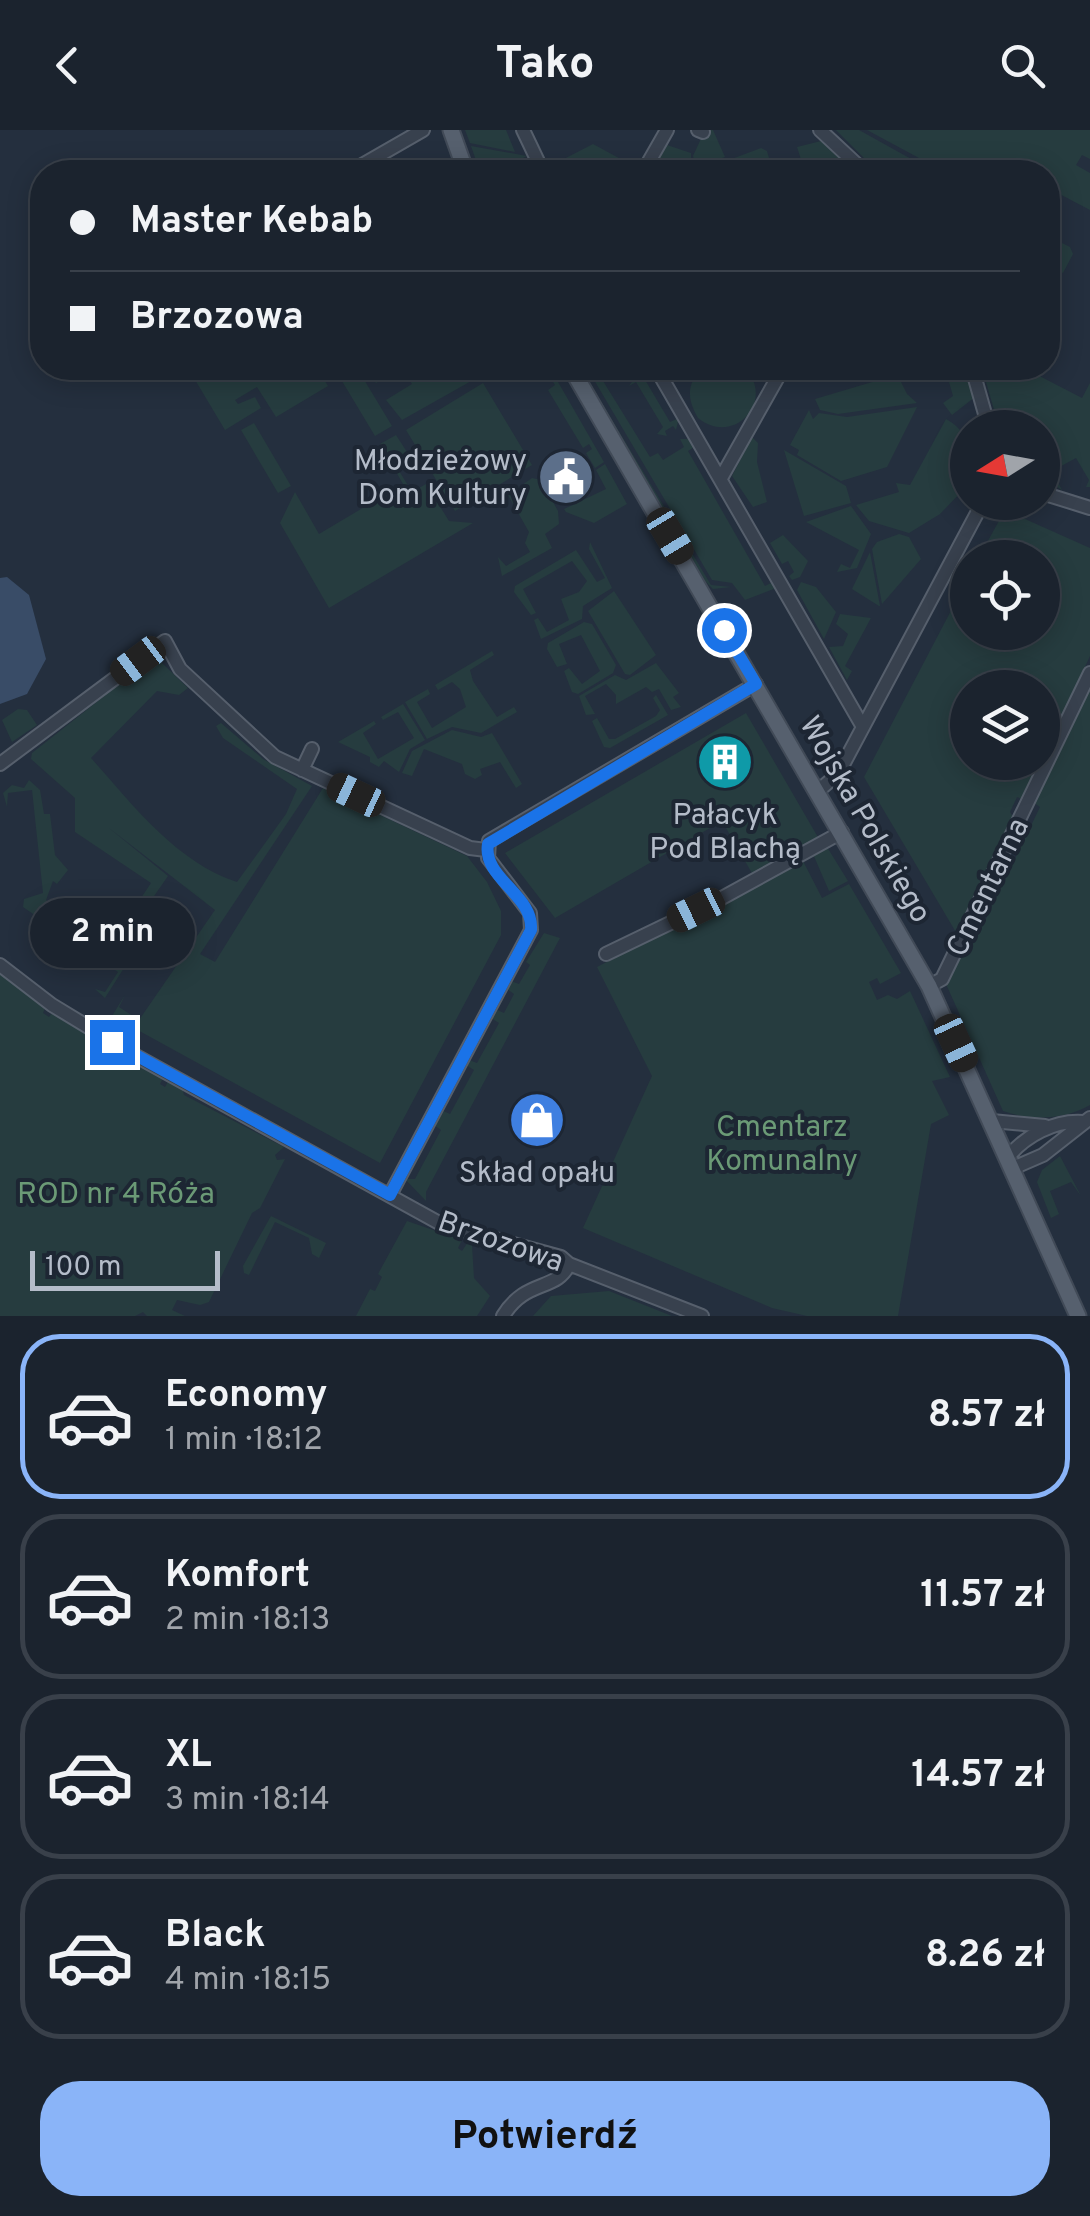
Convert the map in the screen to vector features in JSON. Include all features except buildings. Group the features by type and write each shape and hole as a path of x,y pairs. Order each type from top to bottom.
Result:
{"main road":[{"path":"451,130 462,160"},
{"name":"Wojska Polskiego","path":"578,380 929,986 1078,1316"}],"street":[{"path":"371,160 422,130"},
{"path":"523,130 537,160"},
{"path":"820,130 852,160"},
{"path":"650,160 666,132 678,142"},
{"path":"663,380 863,727"},
{"path":"721,478 728,474 777,380"},
{"path":"975,380 983,410"},
{"path":"1060,499 1090,508"},
{"path":"818,791 838,774 973,520"},
{"path":"0,764 164,641 180,669 266,751 470,848 486,850"},
{"name":"Cmentarna","path":"929,986 942,979 1090,674"},
{"path":"486,850 499,834 756,684"},
{"path":"302,770 312,749"},
{"path":"606,954 720,899 842,832"},
{"path":"390,1195 531,930 530,913 490,862 486,850"},
{"name":"Brzozowa","path":"0,965 52,1005 136,1056 441,1224 561,1257 569,1264 702,1316"},
{"path":"992,1122 1057,1125 1086,1120"},
{"path":"1011,1162 1043,1154 1086,1120"},
{"path":"1011,1162 1028,1137 1057,1125"},
{"path":"504,1316 518,1295 560,1279 569,1264"}],"green space":[{"path":"465,130 506,130 515,152 470,143"},
{"path":"705,130 713,130 725,157 694,160"},
{"path":"836,130 859,130 913,160 866,160"},
{"path":"867,130 1090,130 1090,159 1082,155 1076,165 1090,173 1090,210 1060,194 1060,160 923,160"},
{"path":"821,141 839,160 801,160 797,147"},
{"path":"593,144 622,160 562,160"},
{"path":"664,144 691,153 691,160 655,160"},
{"path":"471,146 527,156 519,160 476,160"},
{"path":"761,148 767,151 770,160 729,160"},
{"path":"1060,242 1070,247 1073,254 1063,273"},
{"path":"195,380 324,380 328,386 276,417 257,387 235,400 238,404 255,397 261,408 225,430"},
{"path":"341,380 364,380 392,426 375,436"},
{"path":"410,380 473,380 402,420 386,400 412,384"},
{"path":"552,380 557,380 604,462 595,468 586,453 592,449 589,444 583,448 548,390 555,385"},
{"path":"588,380 711,585 731,587 713,589"},
{"path":"594,380 602,380 650,457 658,453 663,460 684,447 680,439 691,439 696,446 688,451 765,586 773,582 776,588 745,600 732,583 712,580"},
{"path":"633,380 645,380 670,422 679,418 676,430 673,426 665,431 667,436 657,434 663,427 636,382 629,386"},
{"path":"694,380 752,380 756,394 747,416 725,427 712,426 698,418 690,392"},
{"path":"879,380 900,380 917,403 838,414 820,410 815,399"},
{"path":"948,380 970,380 975,397 950,412 943,403 953,396"},
{"path":"985,380 1047,380 1082,398 1090,383 1090,487 1086,487 1089,480 1076,458 1060,467 1060,410 994,410"},
{"path":"483,383 532,465 455,511 406,430"},
{"path":"917,407 887,467 841,481 797,455 799,450 790,445 809,410 813,419 819,413 847,417"},
{"path":"946,419 950,422 950,504 940,514 909,533 869,521 856,505 899,492 896,483 910,485"},
{"path":"254,423 291,486 278,493 241,430"},
{"path":"396,435 407,452 393,461 412,492 426,484 449,521 473,523 329,608 280,523 295,492 319,534 403,484 380,444"},
{"path":"752,437 758,443 757,462 767,502 753,507 732,476"},
{"path":"784,450 846,486 851,503 804,516"},
{"path":"605,464 627,504 594,523 566,512 564,509 606,489 596,470"},
{"path":"532,478 541,480 558,511 559,524 545,534 552,548 502,576 498,557 506,566 530,552 525,543 529,532 508,495"},
{"path":"851,506 871,534 857,568 837,572 841,564 850,568 859,550 806,522"},
{"path":"999,520 1027,520 1090,548 1090,656 1060,720 1060,670 950,670 950,780 1031,780 1022,799 1017,797 1010,812 1013,817 957,934 864,777 950,613 950,650 1060,650 1060,540 988,540"},
{"path":"899,534 909,537 921,559 882,604 872,549 877,542"},
{"path":"783,535 808,561 800,577 792,580 789,576 794,572 788,561 782,564 770,543"},
{"path":"590,542 612,588 583,606 582,619 541,639 534,620 538,618 547,632 569,620 561,599 579,592 587,581 572,561 523,589 536,613 531,615 514,592 515,586 576,550 597,582 605,578 589,549"},
{"path":"870,552 880,606 852,589"},
{"path":"801,582 816,587 836,612 824,639 797,590"},
{"path":"614,591 656,655 630,675 625,674 588,611"},
{"path":"840,614 871,618 845,666 852,671 847,680 829,647 843,646 848,634 836,624"},
{"path":"584,622 592,624 616,665 613,673 578,694 572,692 564,671 569,668 582,684 600,671 581,635 559,644 567,664 557,667 547,649 548,643"},
{"path":"492,651 494,655 470,670 473,681 497,717 514,707 517,712 481,733 452,727 427,739 405,702 428,689 430,694 417,702 432,728 466,707 460,689 452,682 438,690 435,685"},
{"path":"150,660 162,663 188,688 179,695 157,691 91,758 157,830 194,861 237,882 286,814 297,789 223,738 216,726 221,723 263,759 312,786 200,954 215,962 323,788 467,856 487,882 501,911 501,935 380,1163 112,1016 125,995 119,1007 139,1020 215,910 109,828 168,876 143,912 125,899 137,904 151,883 75,832 75,798 31,759 32,753"},
{"path":"656,663 679,693 673,697 681,707 671,710 659,689 652,692 646,687 616,704 616,695 606,684 585,696 595,714 586,715 579,696 615,675 626,680"},
{"path":"1090,686 1090,1105 1058,1116 1025,1116 1003,1111 946,984 975,922 983,925 992,906 985,902 988,895 996,898 1040,807 1033,802 1044,780 1060,780 1060,747"},
{"path":"656,695 668,715 610,748 604,747 592,721 597,718 609,739 615,739 656,716 660,710 653,698"},
{"path":"403,704 425,740 410,749 399,772 384,761 379,767 370,762 370,757 338,742 374,721 376,724 363,733 378,759 414,738 398,712 383,720 381,717"},
{"path":"18,709 27,710 37,725 12,742 2,720"},
{"path":"746,713 819,839 753,875 722,821 555,918 505,853"},
{"path":"452,730 481,737 492,733 522,784 516,788 500,762 480,769 482,775 475,779 465,774 462,764 424,749 412,776 402,773 412,751"},
{"path":"29,780 40,790 44,814 50,814 55,855 68,870 57,884 53,881 46,900 129,960 105,998 95,989 105,992 118,972 23,907 24,899 43,893 32,790 8,793 7,807 3,793 12,785 24,788"},
{"path":"827,847 848,881 829,891 813,854"},
{"name":"Cmentarz Komunalny","path":"803,861 822,898 849,884 901,973 880,984 877,978 869,982 877,1000 888,995 897,999 910,991 950,1077 932,1081 949,1115 931,1124 898,1316 807,1316 772,1308 583,1228 652,1076 597,967"},
{"path":"544,933 560,938 426,1192 426,1201 405,1179 415,1179 441,1130 434,1125 441,1110 450,1114 474,1070 466,1065 469,1060 477,1063 499,1023 491,1018 495,1009 504,1013 514,994 507,989 511,981 519,984 530,965 526,962"},
{"name":"ROD nr 4 Róża","path":"0,973 45,1008 43,1013 49,1017 52,1013 163,1078 160,1084 165,1087 169,1080 182,1087 184,1095 284,1147 275,1155 277,1160 285,1159 260,1208 252,1213 209,1302 200,1305 177,1300 172,1310 185,1316 147,1316 143,1312 135,1316 0,1316"},
{"path":"1060,1156 1081,1196 1071,1182 1050,1191 1059,1214 1051,1218 1037,1182 1042,1170"},
{"path":"271,1216 326,1243 319,1258 312,1254 309,1238 275,1222 249,1275 244,1273 243,1266"},
{"path":"407,1221 462,1240 458,1248 462,1251 468,1242 472,1245 474,1278 490,1296 477,1316 356,1316 370,1289 375,1291 382,1277 378,1274"},
{"path":"609,1291 672,1316 533,1316 551,1296"}],"water":[{"path":"7,577 29,595 46,659 27,694 0,704 0,578"}],"place":[{"name":"Młodzieżowy Dom Kultury","path":"566,477"},
{"name":"Pałacyk Pod Blachą","path":"725,762"},
{"name":"Skład opału","path":"537,1120"}],"route":[{"path":"112,1042 390,1195 531,930 530,913 486,855 488,844 492,838 756,684 724,630"}]}
